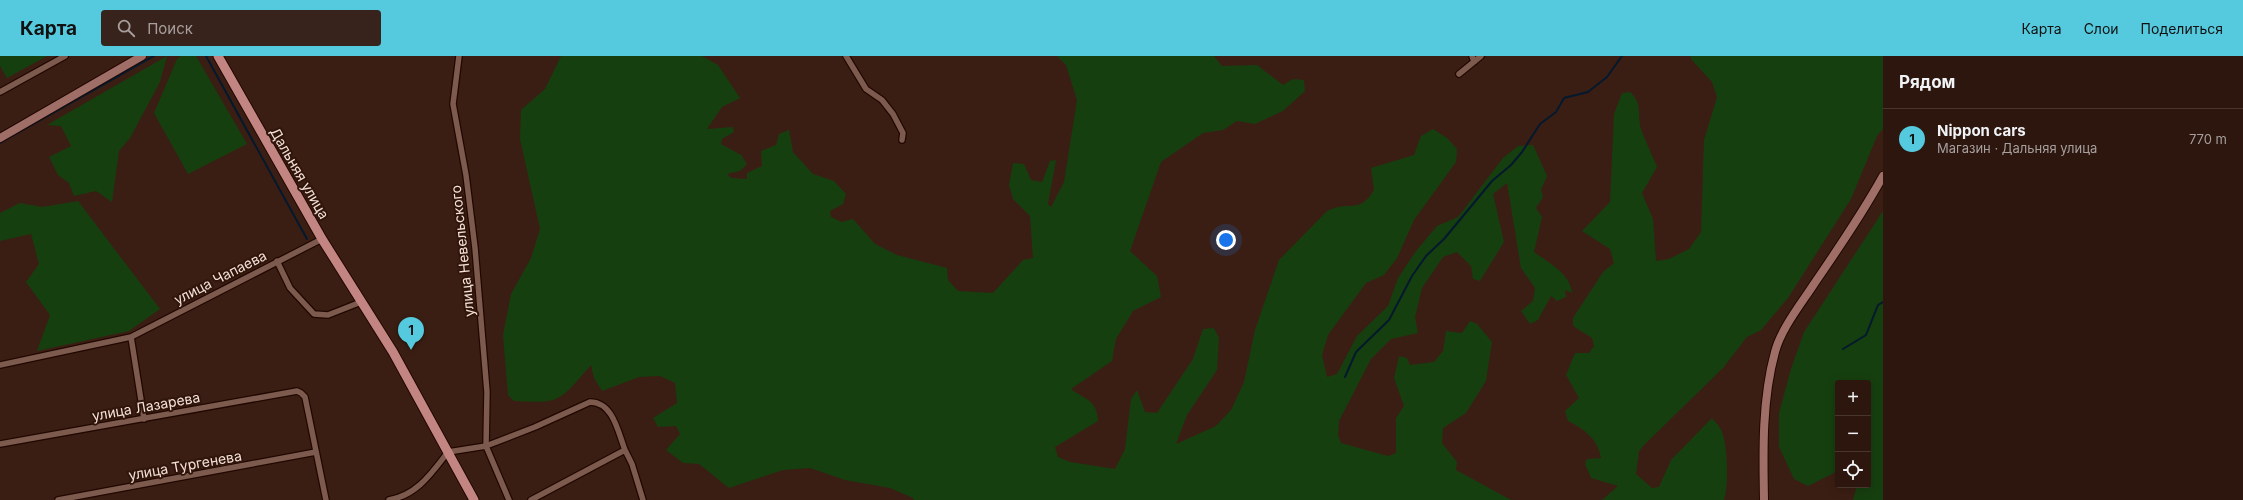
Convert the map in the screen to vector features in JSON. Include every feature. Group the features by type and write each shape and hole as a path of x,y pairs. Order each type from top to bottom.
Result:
{"main road":[{"name":"Дальняя улица","path":"218,56 322,239 393,352 474,500"}],"street":[{"path":"0,92 65,56"},
{"path":"0,138 142,56"},
{"name":"улица Невельского","path":"460,56 453,104 466,175 475,248 487,392 486,446"},
{"path":"846,56 866,89 882,100 893,114 903,133 902,140"},
{"path":"1459,74 1473,59 1481,56"},
{"path":"1764,500 1763,453 1768,388 1775,351 1792,317 1864,211 1883,176"},
{"name":"улица Чапаева","path":"0,365 131,337 322,239"},
{"path":"277,261 290,288 314,314 328,315 361,302"},
{"path":"131,337 144,419"},
{"name":"улица Лазарева","path":"0,444 296,392 301,393 305,397 316,452"},
{"path":"389,500 402,498 415,490 427,479 448,452 486,446 524,432 590,402 597,402 608,409 632,464 643,500"},
{"path":"486,446 509,500"},
{"path":"530,500 625,450"},
{"path":"316,452 326,500"},
{"name":"улица Тургенева","path":"58,500 316,452"}],"green space":[{"path":"0,56 47,56 7,78 0,66"},
{"path":"167,56 160,82 130,138 119,151 112,202 96,191 74,196 69,183 58,175 49,157 71,146 61,126 47,125"},
{"path":"181,56 196,56 247,144 188,174 154,113 177,59"},
{"path":"561,56 702,56 718,65 740,98 722,107 707,129 733,127 734,132 722,139 721,144 741,155 747,164 740,171 727,174 731,178 747,179 747,173 762,166 761,151 776,145 779,134 789,130 793,152 813,174 834,181 846,194 843,204 830,211 831,217 842,222 853,219 875,244 897,255 947,268 948,280 958,291 993,293 1023,260 1033,258 1030,216 1013,199 1009,185 1013,163 1024,164 1031,180 1042,182 1050,161 1056,160 1048,204 1051,207 1064,182 1077,100 1066,65 1057,56 1214,56 1222,66 1257,65 1283,85 1293,79 1304,80 1305,91 1283,111 1255,124 1237,121 1223,130 1203,133 1161,162 1130,251 1157,276 1161,297 1133,311 1116,339 1112,361 1071,389 1090,401 1097,414 1098,421 1055,447 1058,457 1070,462 1115,469 1125,449 1131,399 1137,390 1145,412 1157,413 1193,359 1203,329 1214,328 1219,338 1217,370 1187,415 1176,444 1216,426 1231,410 1244,382 1255,330 1279,260 1327,211 1335,208 1358,205 1369,198 1374,190 1371,168 1414,155 1421,136 1433,129 1447,138 1457,149 1456,162 1414,220 1397,258 1384,275 1366,283 1328,335 1322,355 1327,377 1337,374 1357,336 1388,306 1398,278 1416,251 1437,226 1458,217 1503,158 1518,146 1533,145 1547,176 1541,190 1543,197 1536,208 1542,217 1534,252 1563,274 1572,293 1565,290 1566,297 1557,301 1551,296 1538,320 1530,324 1521,311 1533,301 1535,288 1521,268 1507,183 1493,194 1504,242 1480,281 1473,279 1471,266 1457,252 1443,257 1422,288 1415,317 1418,333 1391,339 1371,359 1339,421 1338,435 1341,443 1388,456 1396,453 1396,418 1404,406 1394,378 1399,356 1407,358 1410,365 1434,362 1443,351 1446,331 1462,333 1470,321 1477,324 1492,342 1486,381 1466,413 1443,428 1442,443 1457,462 1456,470 1511,500 914,500 913,498 890,488 845,480 810,468 783,470 729,488 699,464 683,463 666,450 680,434 676,426 658,427 653,418 677,403 675,383 660,376 639,377 602,391 594,378 591,365 566,393 559,397 542,402 514,401 508,395 503,335 511,294 531,258 540,229 520,139 521,110 545,89"},
{"path":"1691,56 1883,56 1883,129 1877,136 1851,199 1788,298 1761,330 1747,337 1723,368 1639,451 1636,474 1652,488 1659,487 1671,460 1712,418 1720,428 1725,442 1727,485 1724,500 1602,500 1618,486 1591,478 1585,464 1587,459 1601,458 1597,445 1585,431 1568,421 1565,411 1579,398 1566,375 1575,353 1589,353 1594,346 1592,338 1573,326 1573,318 1603,272 1614,263 1610,249 1582,231 1610,202 1614,114 1622,93 1630,92 1637,100 1641,129 1657,167 1642,193 1653,219 1656,261 1669,259 1689,249 1701,232 1704,140 1717,97 1712,82 1691,59"},
{"path":"78,201 160,309 129,331 37,351 50,315 26,282 39,264 31,234 0,241 0,213 20,203 42,207"},
{"path":"1883,211 1883,500 1853,500 1856,488 1871,488 1871,380 1835,380 1835,472 1808,486 1794,479 1779,447 1779,413 1791,369 1804,332"}],"waterway":[{"path":"0,143 154,56"},
{"path":"206,56 307,239"},
{"path":"1345,377 1356,352 1389,320 1412,276 1426,256 1444,239 1492,181 1511,165 1522,152 1540,124 1556,112 1564,98 1588,92 1607,77 1622,56"},
{"path":"1843,349 1866,335 1878,305 1883,302"}],"place":[{"name":"Nippon cars","path":"411,350"}]}
